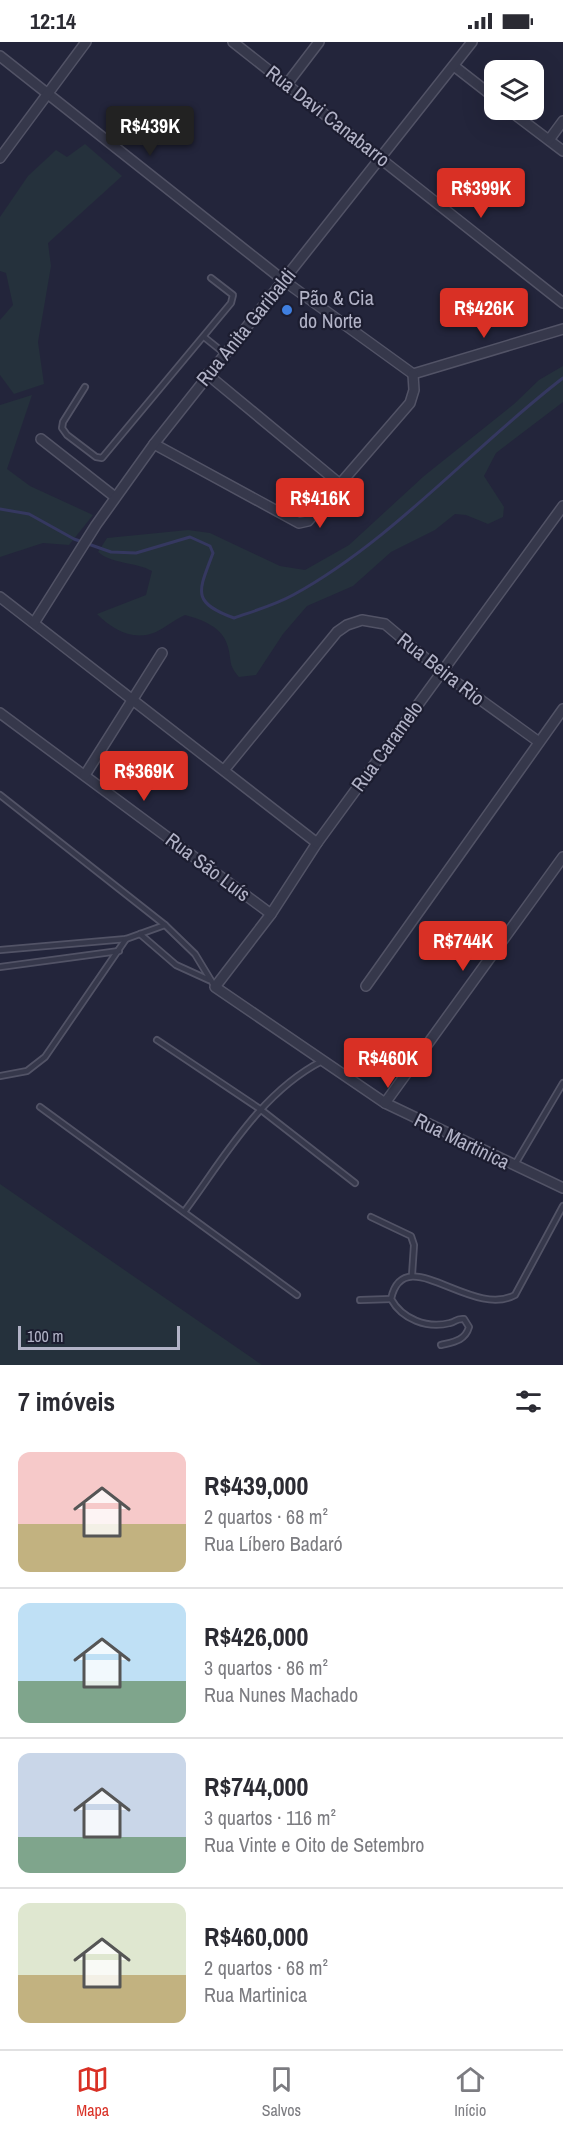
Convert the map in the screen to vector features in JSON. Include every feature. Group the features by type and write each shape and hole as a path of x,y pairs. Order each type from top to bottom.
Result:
{"street":[{"path":"0,158 86,42"},
{"name":"Rua Davi Canabarro","path":"233,42 382,157 563,303"},
{"path":"287,84 319,42"},
{"name":"Rua Anita Garibaldi","path":"34,623 96,525 154,444 224,352 472,42"},
{"path":"0,56 283,280 413,374"},
{"path":"454,66 484,89"},
{"path":"522,120 563,151"},
{"path":"549,140 563,121"},
{"path":"413,374 563,329"},
{"path":"207,374 340,484"},
{"path":"154,444 299,523 312,519 410,403 414,390 413,374"},
{"path":"41,439 115,497"},
{"name":"Rua Caramelo","path":"213,984 271,914 317,843 563,506"},
{"path":"0,597 133,702 225,769 317,843"},
{"name":"Rua Beira Rio","path":"225,769 338,632 347,625 362,620 385,624 442,672 539,742"},
{"path":"84,775 133,702 162,653"},
{"path":"366,986 563,709"},
{"name":"Rua São Luís","path":"0,713 271,914"},
{"path":"385,1103 563,857"},
{"name":"Rua Martinica","path":"213,984 385,1103 563,1188"}],"lane":[{"path":"85,387 63,422 62,428 67,435 96,457 102,458 233,299 233,294 211,278"},
{"path":"204,337 224,352"},
{"path":"0,795 165,925 195,954 213,984"},
{"path":"0,950 126,939 165,925"},
{"path":"140,934 176,965 213,984"},
{"path":"0,1076 27,1071 45,1057 126,939"},
{"path":"0,967 119,951"},
{"path":"157,1040 260,1109 355,1183"},
{"path":"184,1212 260,1109 302,1072 323,1061"},
{"path":"514,1166 563,1083"},
{"path":"40,1107 297,1295"},
{"path":"441,1345 461,1339 467,1333 469,1327 464,1319 458,1318 451,1323 435,1323 406,1318 396,1310 391,1299 398,1283 412,1275 423,1276 464,1295 492,1301 506,1300 514,1295 563,1206"},
{"path":"371,1216 411,1236 414,1245 412,1275"},
{"path":"360,1300 391,1299"}],"shaded area":[{"path":"85,144 122,176 48,243 51,266 38,342 44,384 14,394 0,375 0,320 13,305 6,273 0,271 0,217 28,176 56,150 67,157"},
{"path":"563,366 563,402 496,453 484,476 504,507 503,517 488,524 466,515 455,514 435,530 391,552 353,586 307,606 283,634 256,675 239,677 232,666 228,647 222,634 199,619 185,615 156,632 139,636 116,629 97,614 146,595 152,571 110,559 98,552 107,538 188,530 210,533 280,566 305,570 349,545 424,476 514,404 539,380"},
{"path":"32,395 7,469 30,486 93,515 69,545 43,543 0,557 0,405"},
{"path":"0,1184 262,1365 0,1365"}],"waterway":[{"path":"0,509 29,514 74,539 111,552 136,553 190,537 210,546 213,553 204,577 202,594 210,606 234,618 293,595 364,548 563,378"}],"place":[{"name":"Pão & Cia do Norte","path":"287,310"}]}
